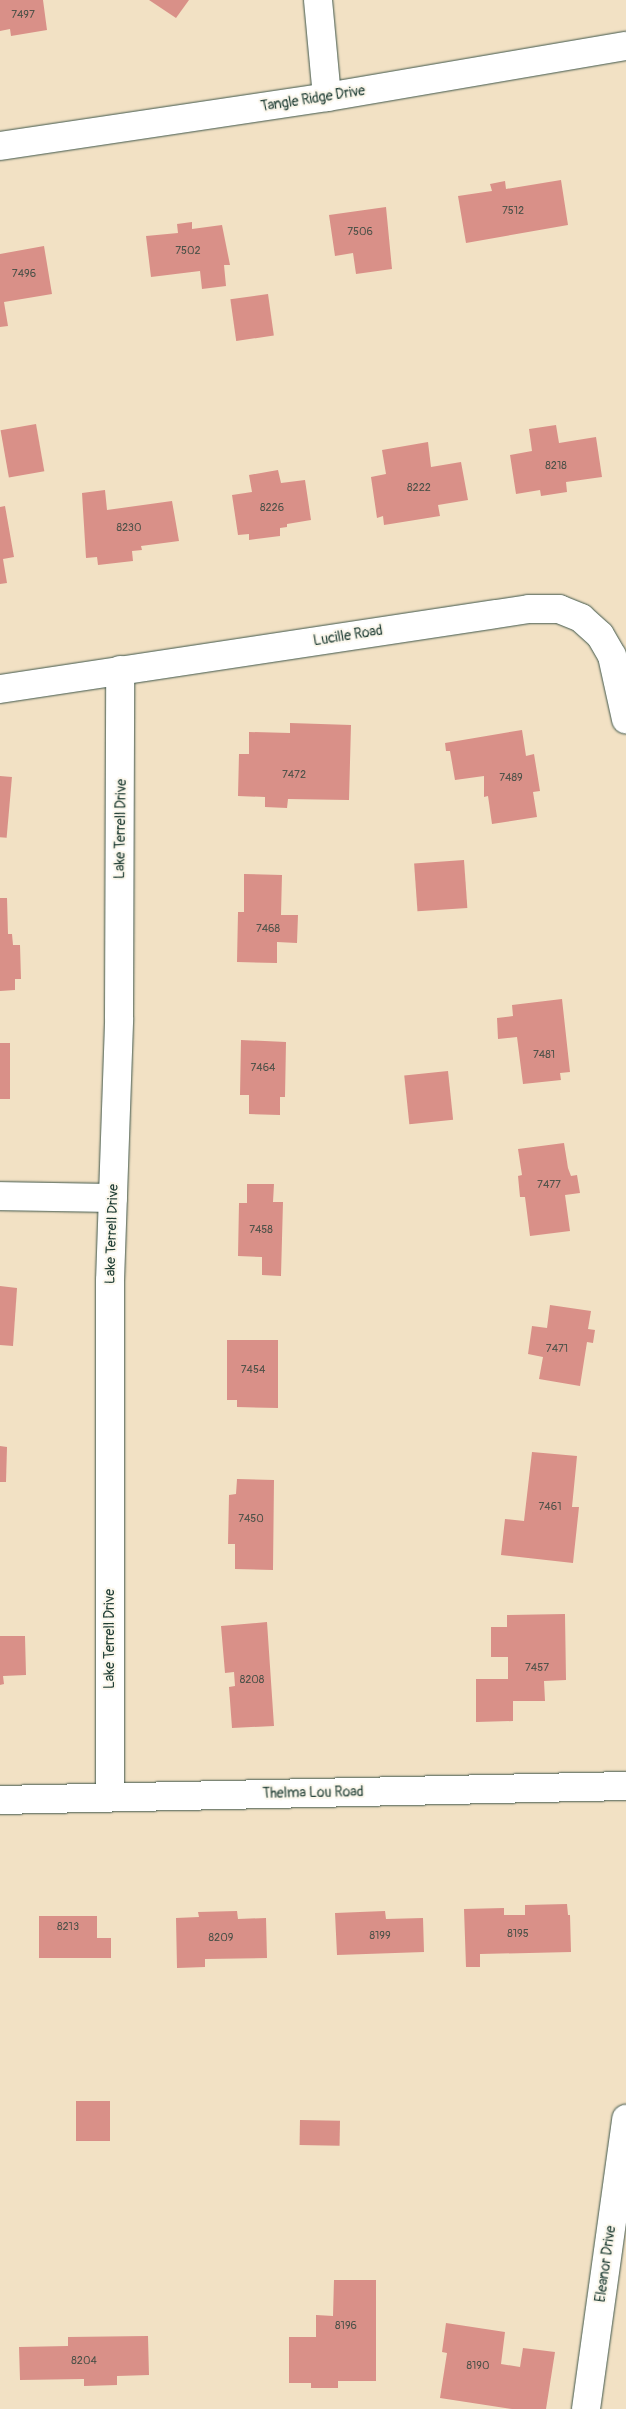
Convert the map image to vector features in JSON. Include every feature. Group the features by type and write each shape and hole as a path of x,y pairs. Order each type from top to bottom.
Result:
{"street":[{"path":"318,0 327,97"},
{"name":"Tangle Ridge Drive","path":"0,146 327,97 626,46"},
{"name":"Lucille Road","path":"0,689 529,608 559,609 582,618 600,634 612,656 626,719"},
{"name":"Lake Terrell Drive","path":"110,1797 113,1198 118,1018 120,670"},
{"path":"0,1196 113,1198"},
{"name":"Thelma Lou Road","path":"0,1800 626,1786"},
{"name":"Eleanor Drive","path":"586,2409 626,2120"}],"building":[{"path":"0,0 43,0 47,30 11,36 10,29 0,31"},
{"path":"149,0 189,0 176,18"},
{"path":"561,180 568,225 466,243 458,196 492,191 490,184 505,181 506,189"},
{"path":"386,207 392,269 356,274 353,253 335,256 329,215"},
{"path":"192,222 192,229 222,225 230,265 224,265 226,286 202,289 200,271 151,277 146,236 178,233 177,224"},
{"path":"44,246 52,294 4,302 8,326 0,327 0,254"},
{"path":"268,294 274,336 236,341 230,299"},
{"path":"36,424 44,471 9,478 1,430"},
{"path":"556,425 559,443 596,437 602,477 566,482 567,492 541,496 540,490 516,494 510,455 532,451 529,429"},
{"path":"428,442 431,467 461,462 468,500 438,505 440,516 384,525 383,516 377,518 371,477 386,474 382,450"},
{"path":"278,470 281,483 305,480 311,520 287,524 287,527 280,528 280,536 249,540 249,534 238,535 232,495 252,492 249,475"},
{"path":"105,490 107,510 172,501 179,541 141,546 142,550 132,551 133,561 98,565 97,557 86,558 82,493"},
{"path":"5,506 14,557 3,559 7,583 0,584 0,507"},
{"path":"290,723 351,725 349,800 288,799 287,808 265,807 265,797 238,796 239,754 249,754 249,732 290,733"},
{"path":"522,730 526,756 534,754 540,791 533,792 537,817 492,824 488,796 484,797 484,776 455,780 450,751 446,751 445,743"},
{"path":"0,776 12,777 7,838 0,837"},
{"path":"464,860 467,908 417,911 414,863"},
{"path":"244,874 282,875 281,915 298,915 297,943 277,942 277,963 237,962 238,912 244,912"},
{"path":"0,898 7,898 8,934 12,934 13,945 20,945 21,979 15,979 15,990 0,991"},
{"path":"562,999 570,1072 560,1073 561,1080 523,1084 517,1037 498,1039 497,1018 513,1016 512,1005"},
{"path":"241,1040 286,1042 285,1097 280,1097 280,1115 249,1114 249,1095 240,1095"},
{"path":"0,1043 10,1043 10,1099 0,1099"},
{"path":"448,1071 453,1120 409,1124 404,1076"},
{"path":"564,1143 568,1168 571,1176 577,1175 580,1193 565,1195 570,1231 530,1236 525,1197 520,1197 518,1176 522,1175 518,1149"},
{"path":"247,1184 274,1184 273,1202 283,1202 281,1276 262,1275 262,1257 238,1256 239,1203 247,1203"},
{"path":"0,1286 17,1288 13,1346 0,1345"},
{"path":"550,1305 591,1311 588,1329 595,1330 593,1343 587,1342 580,1386 539,1379 543,1357 528,1354 532,1326 547,1328"},
{"path":"227,1340 278,1340 278,1408 237,1407 237,1400 227,1400"},
{"path":"0,1446 7,1447 6,1482 0,1482"},
{"path":"532,1452 577,1456 572,1507 579,1507 573,1563 501,1555 505,1519 524,1521"},
{"path":"237,1479 274,1480 273,1570 235,1569 235,1544 228,1544 229,1495 236,1494"},
{"path":"565,1614 566,1680 544,1681 545,1701 513,1701 513,1721 476,1722 476,1679 508,1679 508,1657 491,1657 491,1627 507,1627 507,1615"},
{"path":"267,1622 274,1726 232,1728 229,1687 235,1686 234,1672 225,1673 221,1626"},
{"path":"0,1636 25,1636 26,1675 3,1676 4,1684 0,1685"},
{"path":"567,1904 568,1915 570,1915 571,1952 480,1954 480,1967 466,1967 464,1909 504,1908 504,1915 525,1915 525,1905"},
{"path":"237,1911 238,1919 266,1918 267,1958 205,1959 205,1967 177,1968 176,1918 199,1917 198,1912"},
{"path":"385,1911 386,1919 423,1918 424,1952 337,1955 335,1913"},
{"path":"39,1916 97,1916 97,1938 111,1938 111,1958 39,1958"},
{"path":"76,2101 110,2101 110,2141 76,2141"},
{"path":"300,2120 340,2121 340,2146 300,2145"},
{"path":"334,2280 376,2280 376,2381 338,2381 338,2388 311,2388 311,2383 289,2383 289,2337 316,2337 316,2315 333,2316"},
{"path":"446,2323 505,2332 501,2364 520,2367 523,2348 555,2352 546,2409 512,2409 440,2398 447,2353 442,2352"},
{"path":"148,2336 149,2375 117,2376 117,2385 84,2386 84,2379 20,2380 19,2347 68,2346 68,2337"}]}
